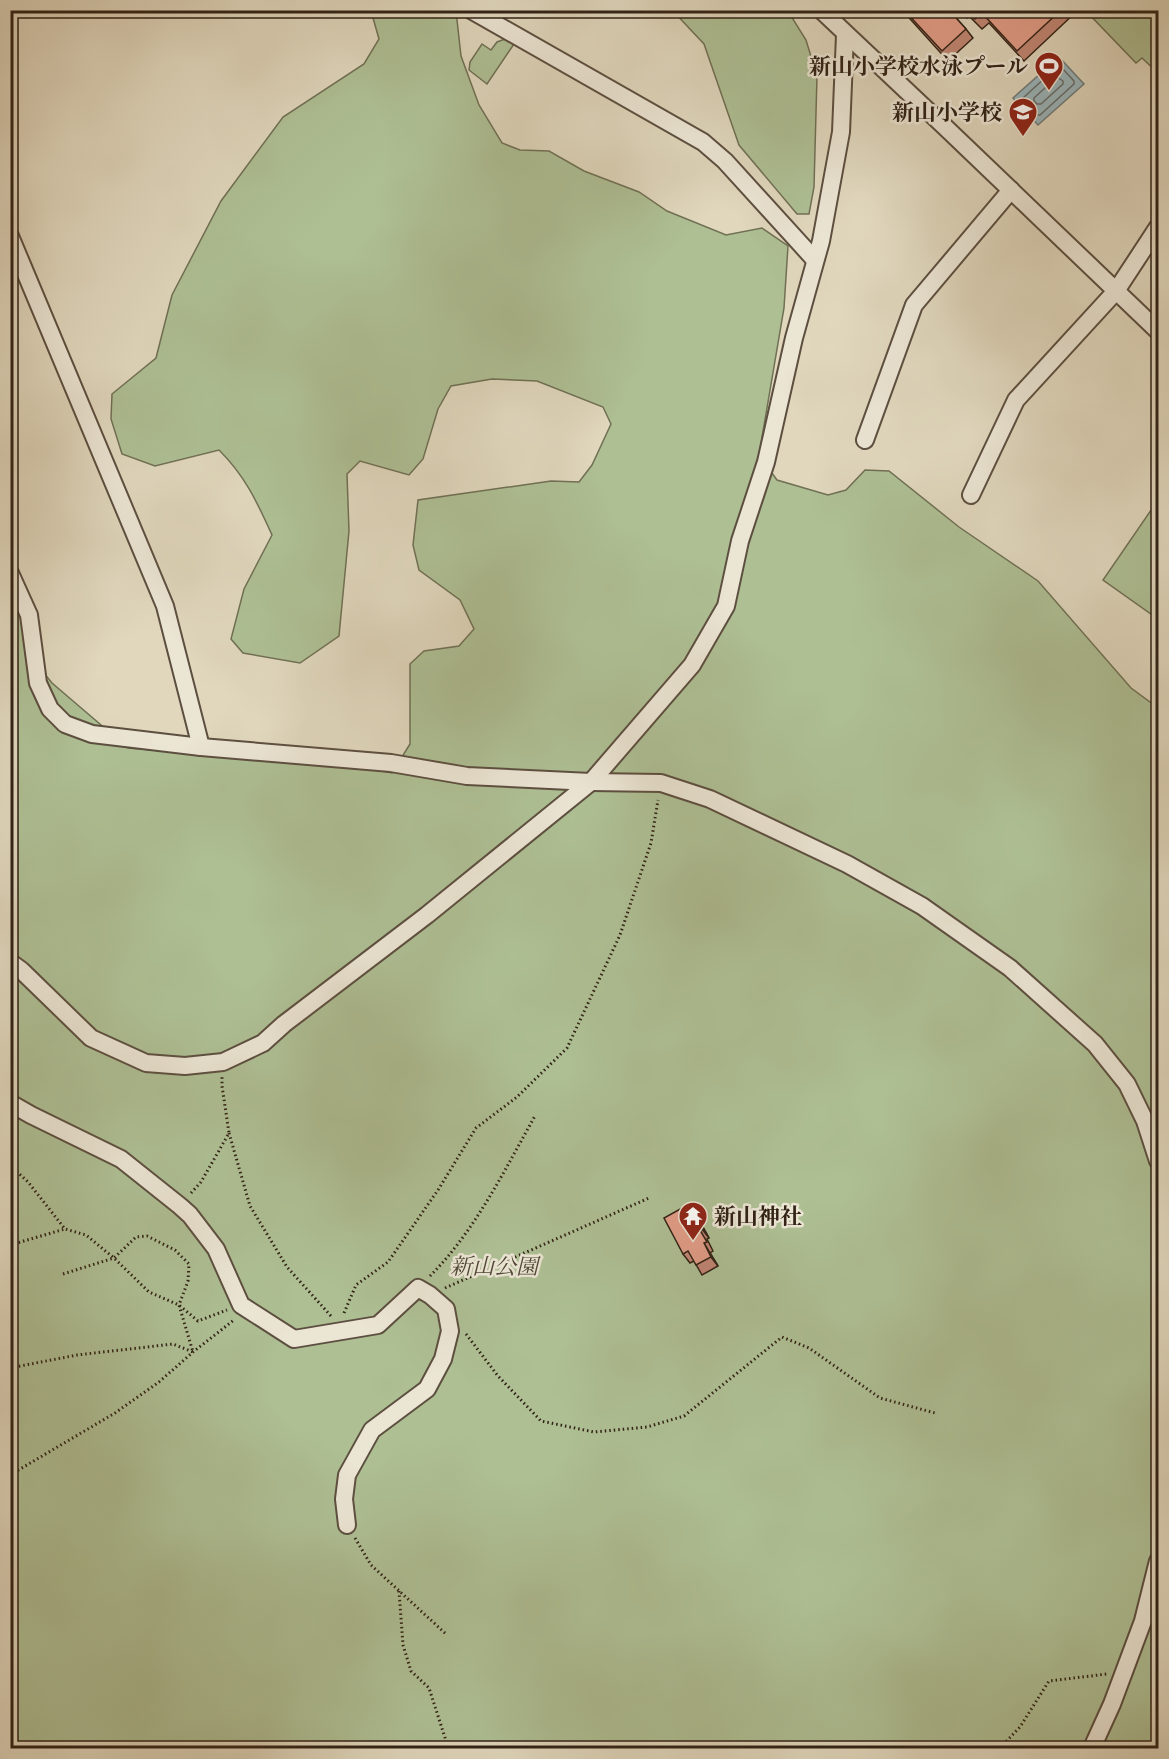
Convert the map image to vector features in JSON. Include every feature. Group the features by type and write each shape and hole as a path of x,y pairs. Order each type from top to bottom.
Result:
{"street":[{"path":"471,10 703,142 725,161 815,260"},
{"path":"820,10 1158,331"},
{"path":"10,962 91,1038 146,1063 184,1066 223,1062 263,1043 284,1024 427,915 591,782 692,665 726,606 740,541 766,462 794,338 821,241 841,132 845,35"},
{"path":"865,440 914,305 1011,190"},
{"path":"971,495 1016,400 1116,291 1158,227"},
{"path":"10,236 165,606 201,747"},
{"path":"10,573 29,615 38,683 50,709 65,724 92,734 201,747 391,763 467,776 661,783 710,799 848,864 922,906 1010,968 1095,1044 1126,1084 1145,1120 1158,1161"},
{"path":"10,1103 121,1159 180,1206 190,1215 216,1249 241,1305 294,1339 342,1327 378,1325 424,1291 446,1309 450,1331 443,1359 427,1389 372,1430 347,1475 344,1499 347,1525"},
{"path":"1092,1749 1112,1704 1143,1620 1158,1561"}],"path":[{"path":"223,1062 222,1086 229,1133 250,1206 287,1267 342,1327 356,1285 388,1262 438,1190 477,1128 517,1097 567,1048 620,935 651,843 661,783"},
{"path":"424,1291 481,1211 535,1116"},
{"path":"180,1206 201,1182 229,1133"},
{"path":"10,1165 28,1182 65,1229"},
{"path":"424,1291 649,1198"},
{"path":"10,1245 65,1229 86,1235 114,1258 148,1292 179,1305 198,1321 241,1305"},
{"path":"63,1274 114,1258 136,1237 147,1236 175,1250 189,1264 188,1281 179,1305 193,1352"},
{"path":"10,1475 115,1413 159,1382 193,1352 234,1321 241,1305"},
{"path":"446,1309 498,1376 541,1421 594,1432 647,1427 684,1416 782,1337 809,1348 880,1398 935,1413"},
{"path":"10,1368 77,1355 173,1344 193,1352"},
{"path":"347,1525 370,1565 446,1634"},
{"path":"399,1591 403,1644 411,1671 429,1688 448,1747"},
{"path":"1000,1749 1020,1727 1049,1681 1124,1672"}],"green space":[{"path":"1088,10 1158,11 1158,73 1142,58 1136,63 1087,12"},
{"name":"新山公園","path":"371,11 456,11 461,56 479,105 502,143 520,150 549,151 584,171 639,192 667,211 726,235 762,228 788,246 784,308 759,455 777,480 828,495 846,490 865,470 889,471 959,527 1038,581 1131,688 1158,708 1158,1748 11,1748 10,595 22,619 27,652 52,683 128,748 359,767 392,773 410,744 410,664 424,651 459,646 474,629 460,600 419,570 413,545 418,500 551,481 579,482 592,465 611,424 603,407 537,381 492,379 451,386 438,409 423,459 409,475 360,461 347,474 349,531 339,636 300,663 243,653 231,639 244,589 272,535 250,490 237,470 219,450 155,466 122,454 111,419 112,394 156,358 172,295 221,201 283,117 364,64 379,39"},
{"path":"673,11 788,11 806,40 817,76 814,187 809,214 797,214 739,145 704,44"},
{"path":"505,39 514,44 487,84 469,70 470,62 482,44 491,50 497,42"},
{"path":"1158,500 1158,619 1103,580"}],"water":[{"name":"新山小学校水泳プール","path":"1059,57 1084,84 1038,125 1013,98"}],"building":[{"path":"904,10 949,10 966,29 942,51"},
{"path":"967,10 1061,10 1017,51 982,13 975,19"},
{"path":"682,1208 685,1214 692,1210 702,1229 700,1230 707,1242 704,1243 711,1257 696,1265 688,1251 683,1254 664,1218"}],"place":[{"name":"新山小学校水泳プール","path":"1049,92"},
{"name":"新山小学校","path":"1023,138"},
{"name":"新山神社","path":"693,1242"}]}
